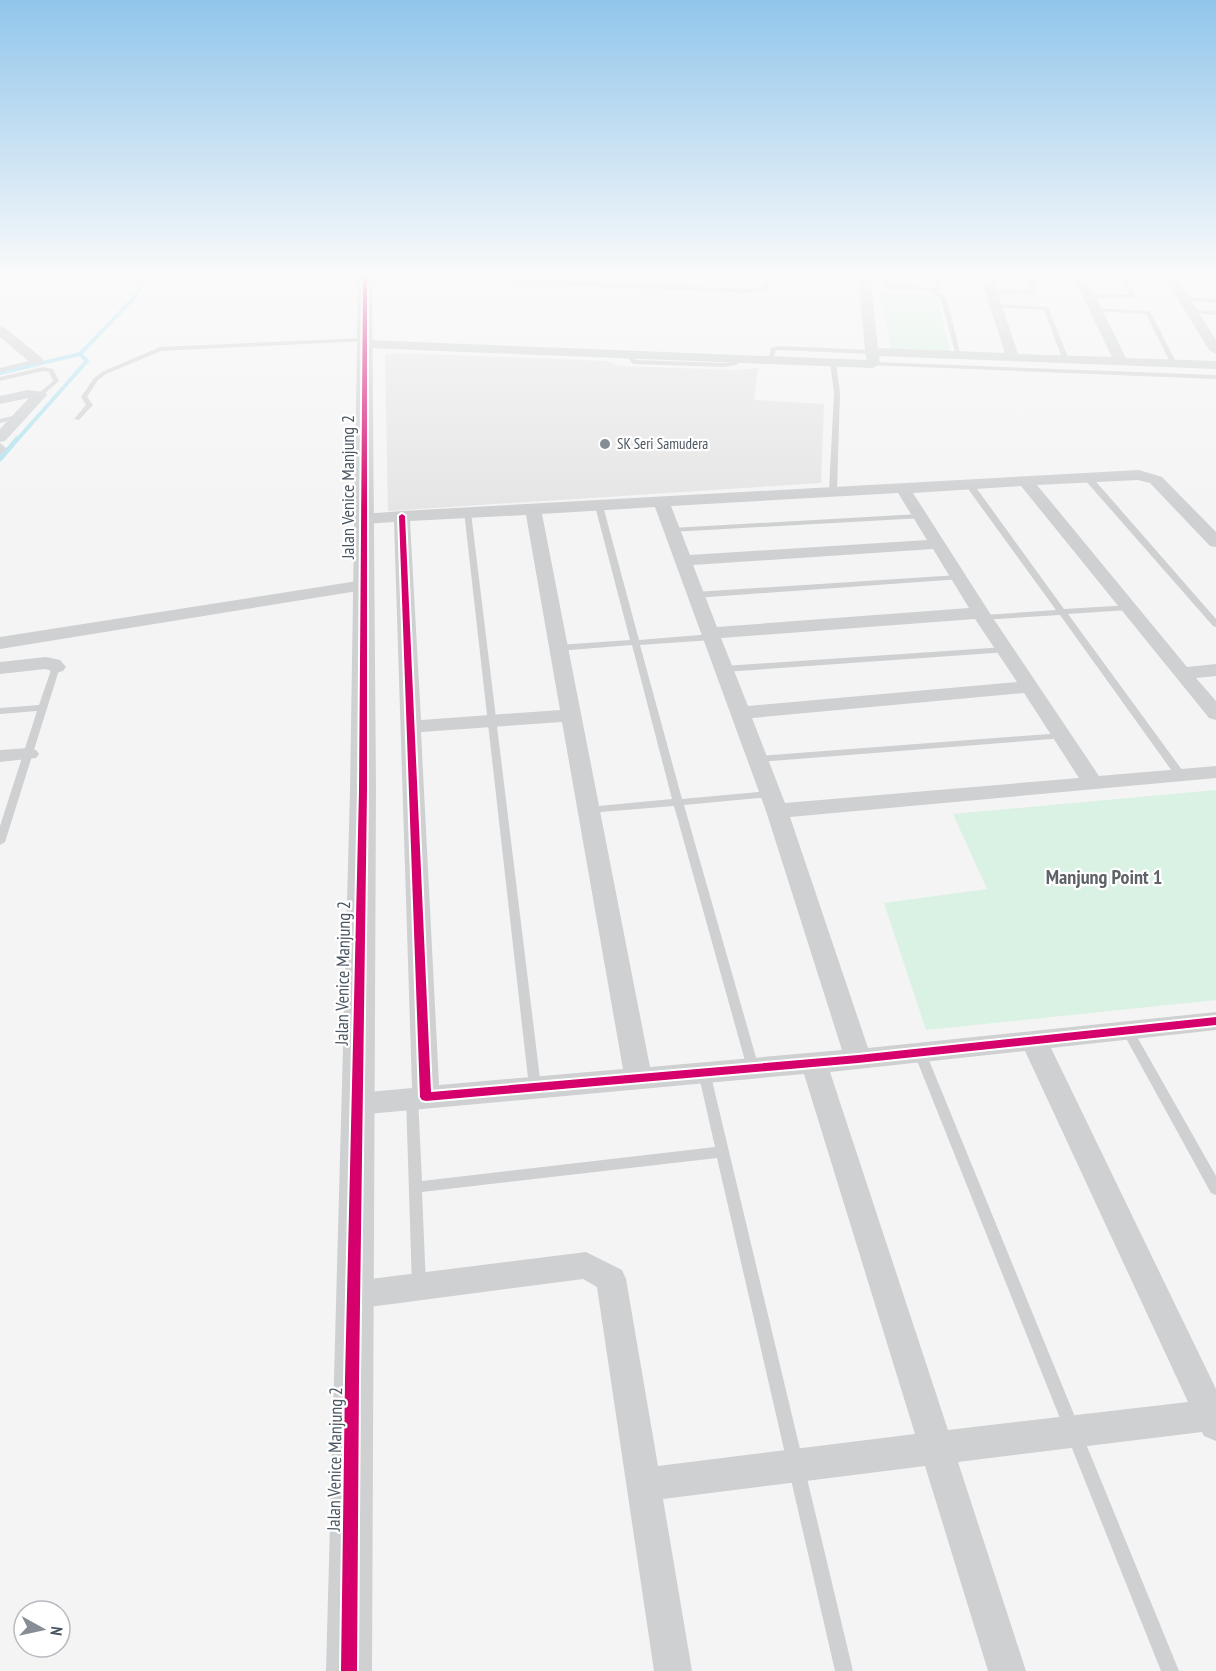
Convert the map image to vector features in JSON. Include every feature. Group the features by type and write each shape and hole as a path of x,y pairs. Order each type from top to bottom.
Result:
{"street":[{"path":"27,354 37,361"},
{"name":"Jalan Venice Manjung 2","path":"350,1671 363,791 365,354"},
{"path":"629,354 833,362 872,358 959,356 1216,365"},
{"path":"872,354 872,358"},
{"path":"1012,354 1013,358"},
{"path":"1117,354 1121,362"},
{"path":"0,400 28,394 40,395"},
{"path":"0,438 40,395"},
{"path":"363,519 1139,475 1156,480 1216,542"},
{"path":"1026,482 1216,714"},
{"path":"902,487 982,616 1094,784"},
{"path":"661,502 774,803 858,1059"},
{"path":"533,510 638,1077"},
{"path":"402,516 411,727 419,1098"},
{"path":"683,561 937,544"},
{"path":"0,643 364,585"},
{"path":"711,635 982,616"},
{"path":"0,668 46,663 56,667"},
{"path":"1182,673 1216,670"},
{"path":"741,713 1029,687"},
{"path":"411,727 571,715"},
{"path":"0,756 29,754"},
{"path":"774,803 1094,784 1216,772"},
{"path":"357,1104 704,1071 858,1059 1216,1021"},
{"path":"643,1487 673,1480 1072,1431 1214,1418 1034,1041"},
{"path":"814,1063 1007,1671"},
{"path":"354,1295 586,1265 611,1279 674,1671"}],"lane":[{"path":"77,419 90,405 84,397 96,379 104,373 148,354"},
{"path":"770,360 772,354"},
{"path":"835,354 1216,377"},
{"path":"1064,354 1066,360"},
{"path":"1169,354 1174,364"},
{"path":"0,370 37,361"},
{"path":"833,362 837,393 833,491"},
{"path":"0,379 43,369 51,370 56,381 40,395"},
{"path":"0,421 21,416"},
{"path":"0,445 3,449 0,453"},
{"path":"1088,478 1216,624"},
{"path":"969,484 1181,776"},
{"path":"599,506 678,802 753,1068"},
{"path":"467,513 535,1087"},
{"path":"671,530 920,516"},
{"path":"695,595 958,577"},
{"path":"982,616 1128,607"},
{"path":"558,648 711,635"},
{"path":"724,669 1005,650"},
{"path":"0,842 56,667"},
{"path":"0,711 43,708"},
{"path":"758,759 1062,736"},
{"path":"588,810 678,802 774,803"},
{"path":"1128,1031 1216,1189"},
{"path":"920,1053 1170,1671"},
{"path":"704,1071 844,1671"},
{"path":"419,1098 415,1187 419,1286"},
{"path":"415,1187 722,1152"}],"shaded area":[{"name":"SK Seri Samudera","path":"420,354 607,361 619,366 737,370 758,368 754,400 824,404 821,483 388,511 385,355"}],"green space":[{"path":"1216,790 1216,1000 926,1030 884,903 987,889 953,814"}],"waterway":[{"path":"0,373 80,354"},
{"path":"16,441 87,361 80,354"},
{"path":"0,459 17,439"}],"cycle path":[{"path":"349,1671 363,791 365,354"},
{"path":"402,516 426,1097 858,1059 1216,1021"}],"place":[{"name":"SK Seri Samudera","path":"605,444"}],"district":[{"name":"Manjung Point 1","path":"1104,877"}]}
